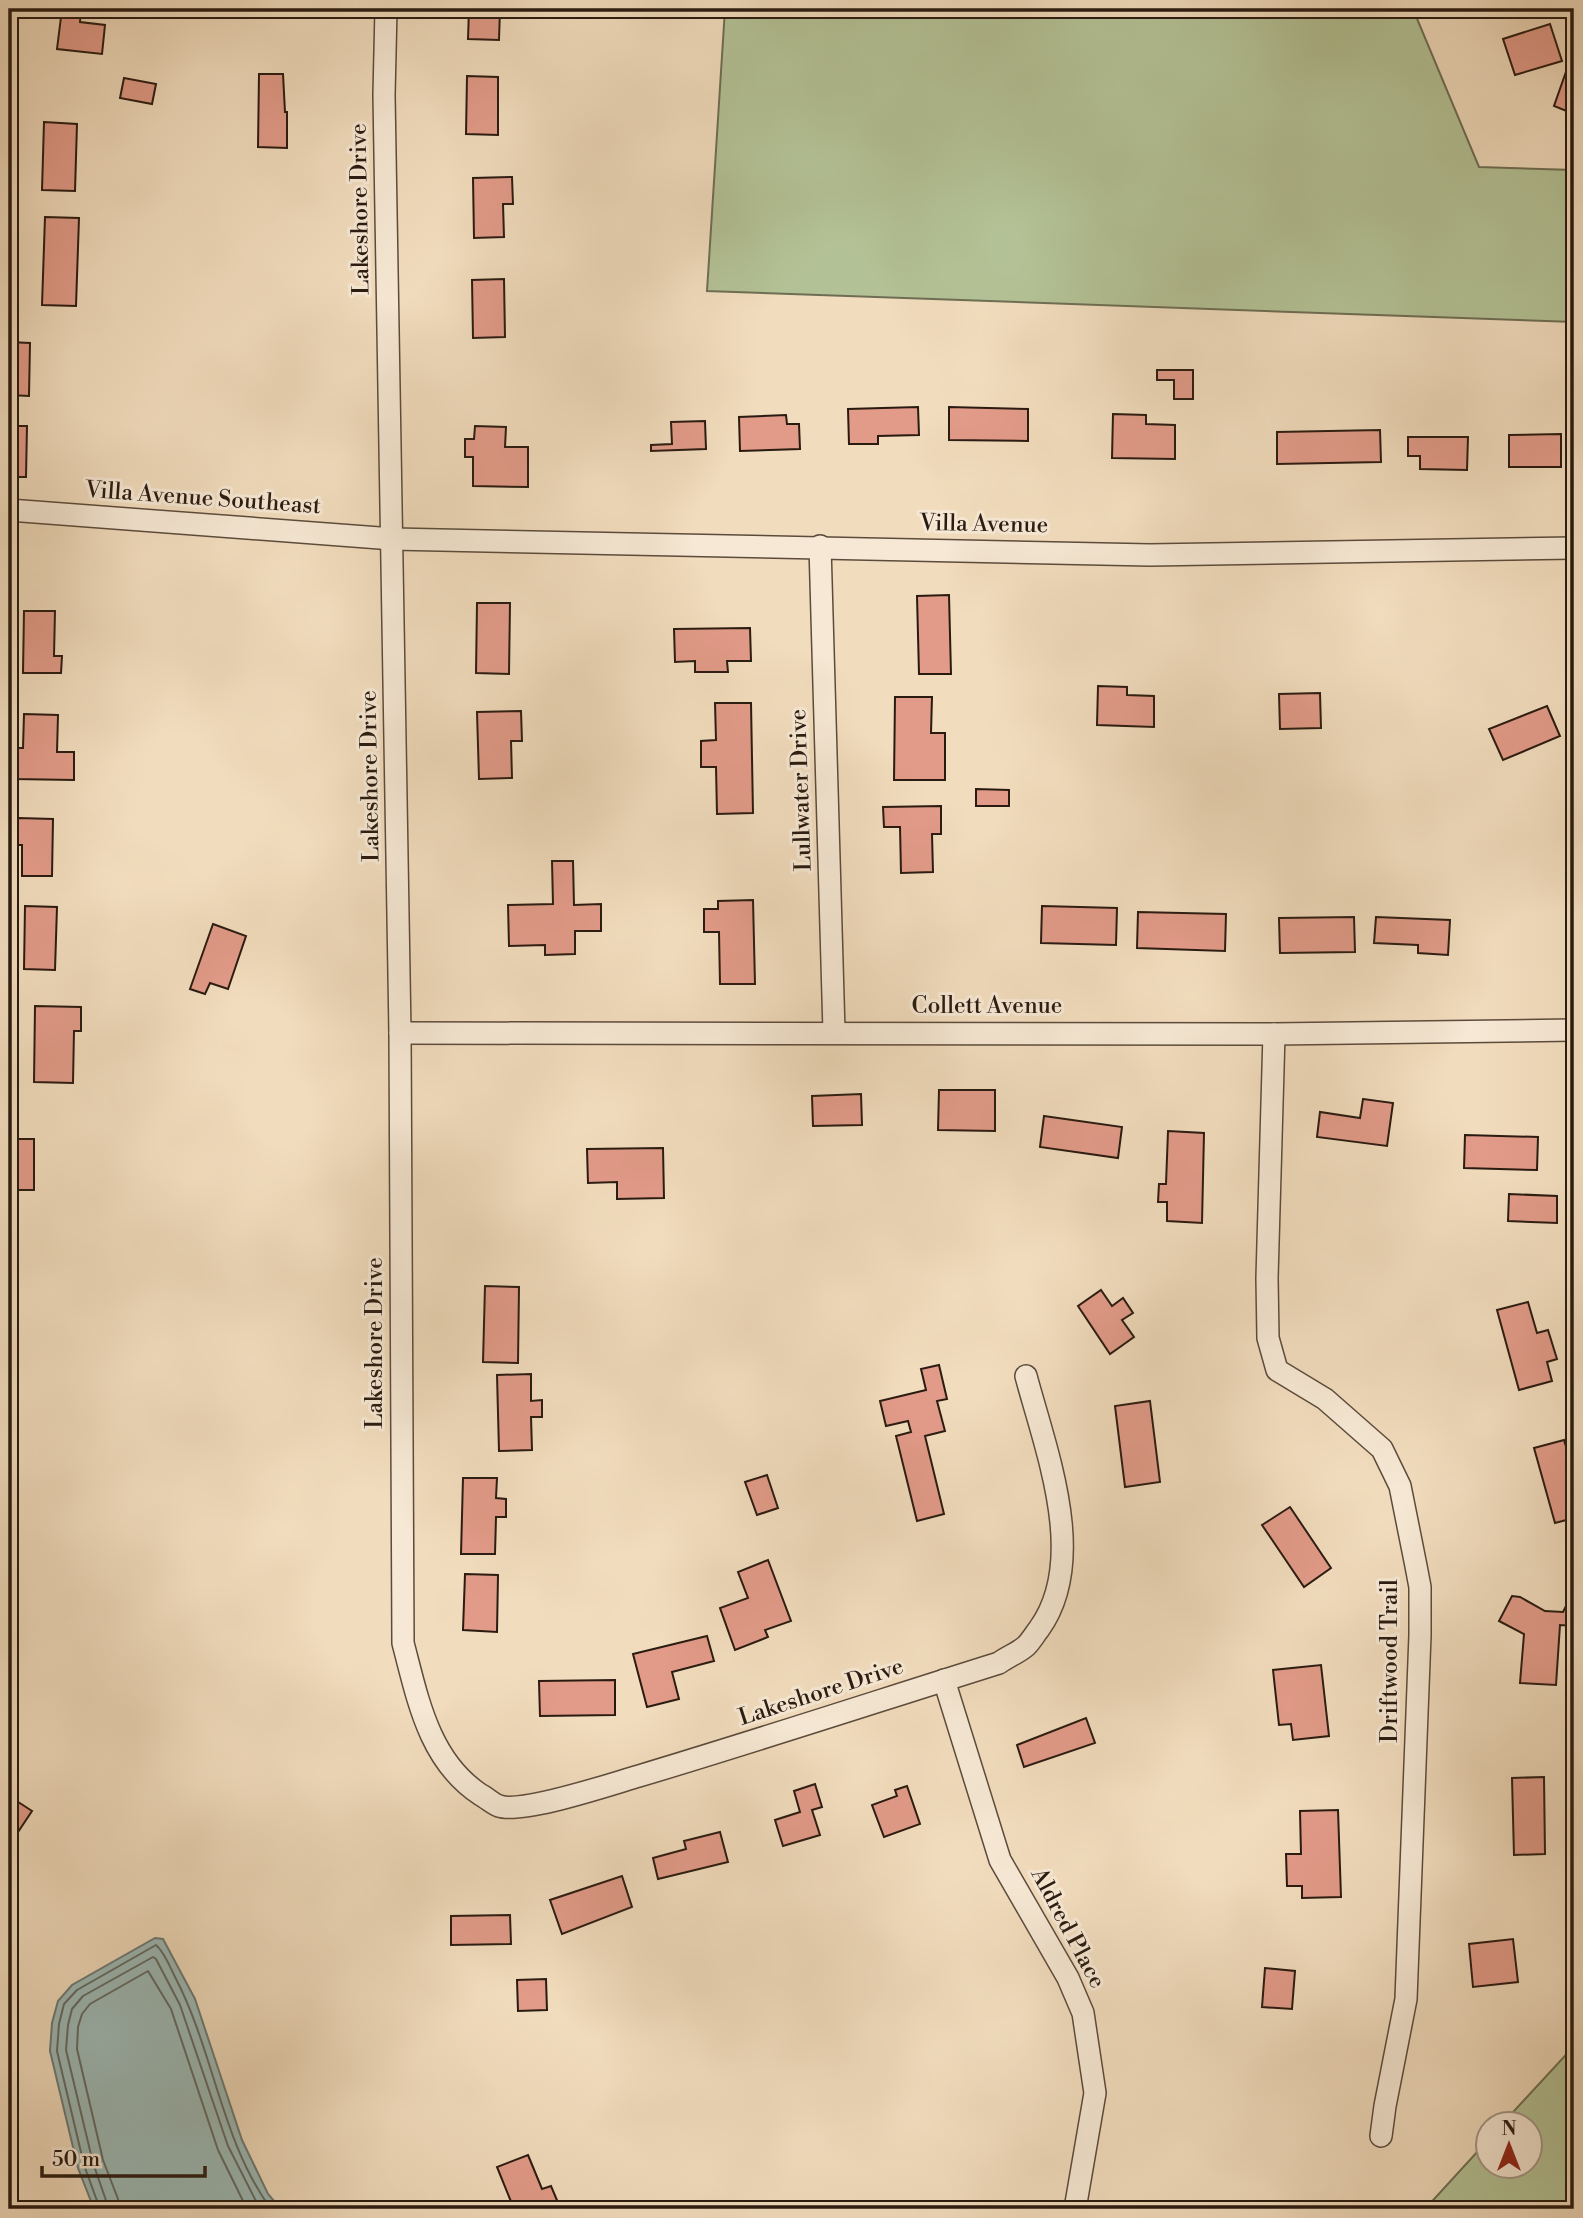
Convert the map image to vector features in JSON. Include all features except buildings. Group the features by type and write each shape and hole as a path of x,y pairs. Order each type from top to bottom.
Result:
{"street":[{"name":"Lakeshore Drive","path":"386,9 384,95 400,1033 403,1643 423,1719 444,1759 470,1788 500,1807 534,1805 731,1748 999,1663 1027,1645 1049,1615 1062,1573 1063,1536 1052,1472 1026,1377"},
{"name":"Villa Avenue Southeast","path":"9,510 393,539"},
{"name":"Villa Avenue","path":"393,539 1150,555 1574,548"},
{"name":"Lullwater Drive","path":"820,546 834,1032"},
{"name":"Collett Avenue","path":"400,1033 1274,1034 1574,1030"},
{"name":"Driftwood Trail","path":"1274,1034 1267,1278 1268,1338 1277,1370 1325,1399 1382,1449 1400,1486 1420,1587 1406,1999 1381,2136"},
{"name":"Aldred Place","path":"944,1680 1000,1860 1068,1978 1083,2013 1095,2093 1075,2209"}],"green space":[{"path":"725,9 1413,9 1479,167 1574,170 1574,322 707,291"},
{"path":"1574,2046 1574,2209 1425,2209 1474,2155 1474,2180 1544,2180 1544,2110 1515,2110"}],"water":[{"path":"155,1938 163,1939 195,1999 242,2140 268,2194 281,2209 94,2209 78,2168 50,2051 52,2023 58,2001 72,1985"}]}
